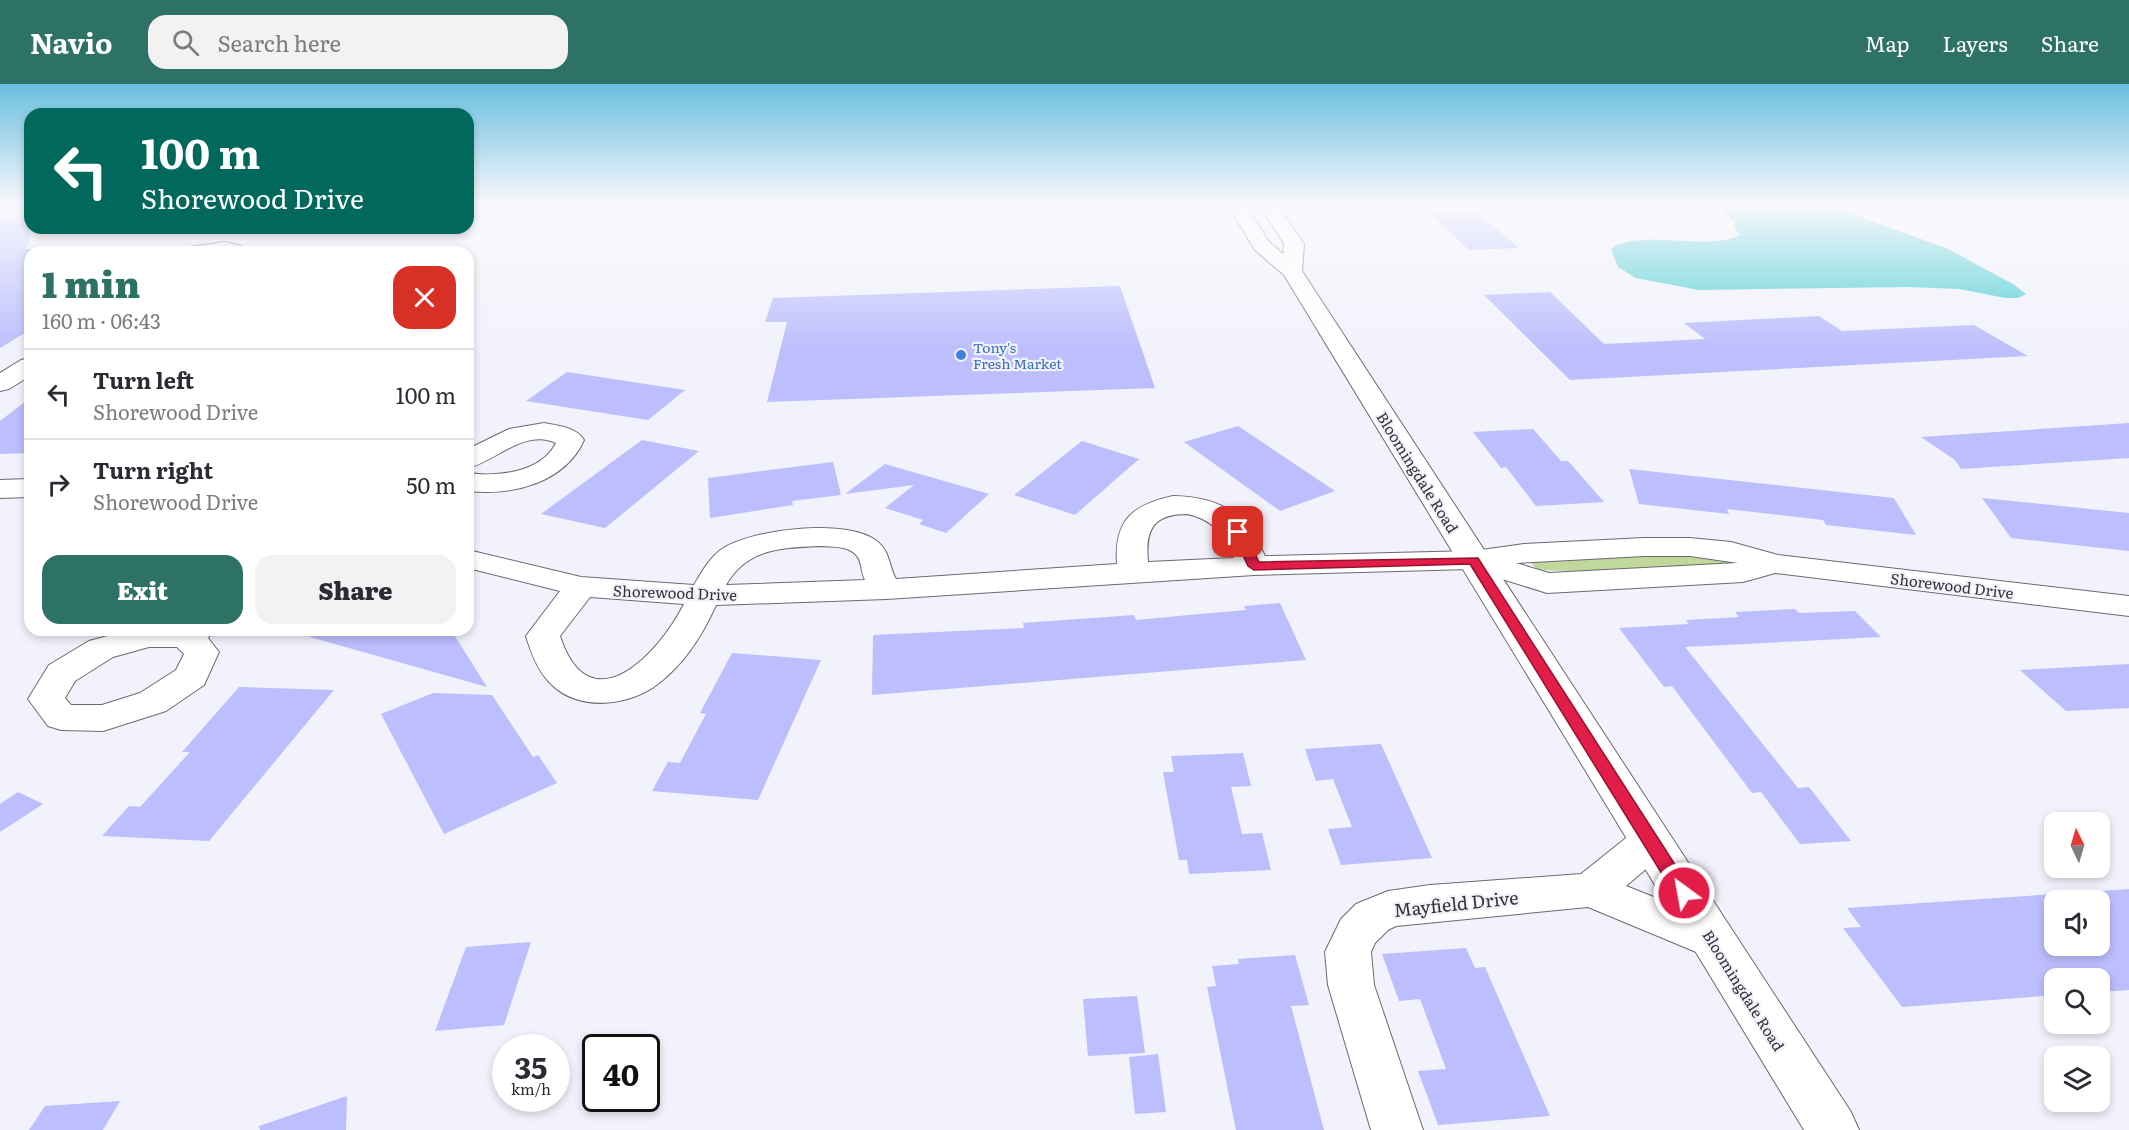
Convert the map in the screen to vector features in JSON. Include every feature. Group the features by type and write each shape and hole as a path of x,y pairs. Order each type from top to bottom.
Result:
{"street":[{"name":"Bloomingdale Road","path":"1271,253 1292,270 1833,1130"},
{"path":"1292,270 1293,253"},
{"path":"0,384 24,369"},
{"path":"474,457 519,434 546,432 571,440 568,449 559,459 528,477 494,484 474,482"},
{"path":"0,489 24,488"},
{"path":"1133,574 1133,536 1142,518 1162,506 1185,504 1205,508 1227,521 1238,532 1254,566"},
{"path":"581,587 543,636 547,651 561,675 579,687 594,692 614,691 642,681 666,657 686,632 720,568 733,554 762,544 821,537 846,539 863,545 876,560 877,572 886,589"},
{"name":"Shorewood Drive","path":"474,560 581,587 705,596 886,589 1254,566 1474,560 1547,583 1743,572 1775,564 2129,606"},
{"path":"1591,890 1651,841"},
{"name":"Mayfield Drive","path":"1397,1130 1351,985 1348,952 1357,932 1372,917 1388,909 1430,903 1591,890 1713,940"}],"green space":[{"path":"1690,554 1743,564 1574,571 1537,570 1530,562"}],"water":[{"path":"1612,253 1955,253 2013,284 2026,294 2018,298 2005,298 1960,289 1908,287 1699,290 1636,278 1618,267"}],"building":[{"path":"0,253 24,253 24,334 0,348"},
{"name":"Tony's Fresh Market","path":"1120,286 1155,388 767,402 787,322 765,322 773,298"},
{"path":"1550,292 1604,344 1705,339 1684,323 1819,316 1842,331 1974,325 2028,356 1570,380 1484,295"},
{"path":"567,372 685,390 648,420 526,401"},
{"path":"24,403 24,453 0,454 0,421"},
{"path":"2129,423 2129,458 1961,469 1955,460 1921,437"},
{"path":"1238,426 1335,491 1280,511 1184,442"},
{"path":"1533,429 1561,461 1568,461 1604,502 1536,506 1506,467 1501,468 1473,432"},
{"path":"642,440 699,451 605,528 541,514"},
{"path":"1082,441 1139,459 1075,515 1014,495"},
{"path":"833,462 841,495 792,501 793,505 710,518 708,478"},
{"path":"885,464 989,494 946,533 919,524 923,520 885,508 914,485 845,494"},
{"path":"1629,469 1894,498 1916,535 1826,525 1823,520 1727,509 1729,514 1639,504"},
{"path":"1982,498 2129,513 2129,551 2011,538"},
{"path":"1280,603 1306,660 872,695 873,635 1024,628 1023,623 1134,615 1136,620 1246,610 1244,606"},
{"path":"1795,609 1799,613 1855,611 1881,637 1685,647 1798,788 1809,787 1851,841 1800,844 1761,792 1752,793 1672,686 1664,687 1619,628 1689,624 1686,620 1739,617 1735,612"},
{"path":"455,636 487,687 310,637"},
{"path":"732,653 821,660 758,800 652,791 668,762 680,763 706,714 700,713"},
{"path":"2129,664 2129,708 2066,711 2020,670"},
{"path":"239,687 334,690 209,841 102,836 129,806 140,807 190,752 182,752"},
{"path":"433,693 492,695 533,757 538,755 557,783 444,834 381,714"},
{"path":"1381,744 1432,858 1341,865 1328,829 1352,827 1333,779 1316,781 1305,749"},
{"path":"1243,753 1251,786 1231,787 1242,834 1262,833 1271,870 1189,874 1187,860 1179,860 1163,772 1174,772 1171,756"},
{"path":"18,792 43,804 0,832 0,804"},
{"path":"2129,889 2129,990 2110,991 2110,968 2044,968 2044,996 1902,1007 1843,928 1861,927 1847,908 2044,895 2044,956 2110,956 2110,890"},
{"path":"531,942 504,1025 435,1031 466,947"},
{"path":"1466,948 1475,968 1485,967 1550,1116 1438,1125 1418,1071 1446,1069 1420,999 1399,1001 1382,954"},
{"path":"1295,955 1309,1005 1291,1006 1324,1130 1236,1130 1207,987 1216,986 1212,966 1239,964 1238,959"},
{"path":"1137,996 1145,1053 1088,1056 1083,999"},
{"path":"1158,1054 1166,1112 1135,1114 1129,1057"},
{"path":"347,1096 346,1130 260,1130 259,1126"},
{"path":"120,1101 103,1130 29,1130 45,1106"}],"place":[{"name":"Tony's Fresh Market","path":"961,355"}],"route":[{"path":"1238,532 1254,566 1474,560 1684,893"}]}
